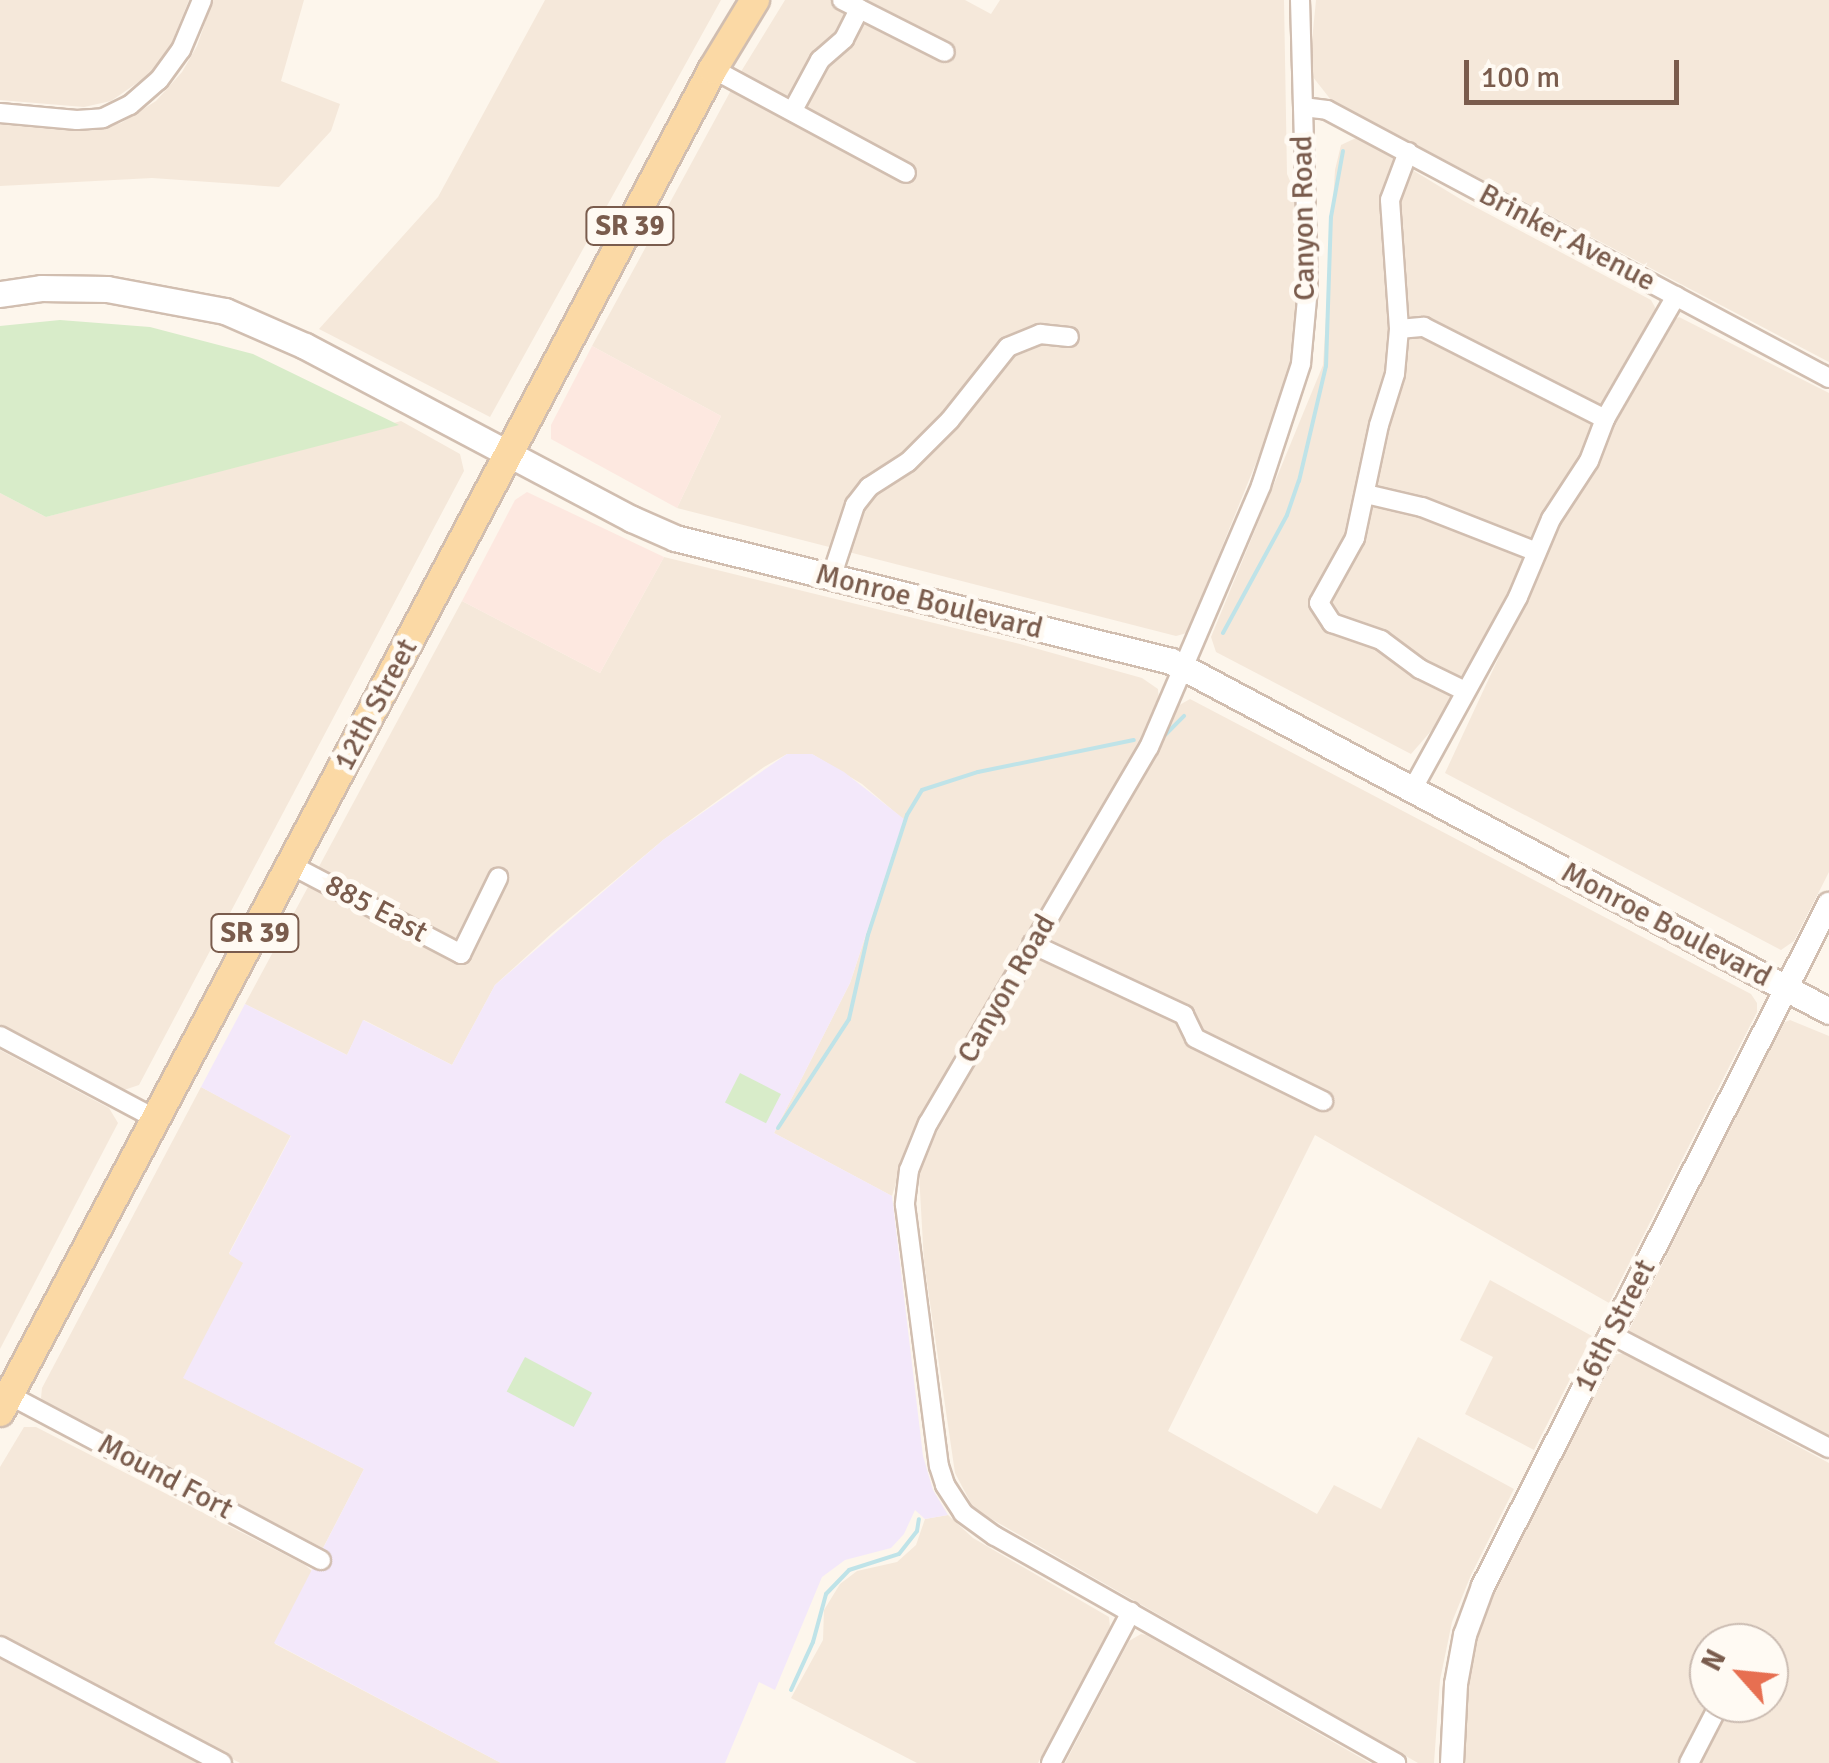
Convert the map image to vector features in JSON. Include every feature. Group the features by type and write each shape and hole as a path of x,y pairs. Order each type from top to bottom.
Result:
{"main road":[{"name":"12th Street","path":"5,1403 713,69 754,0"},
{"name":"Monroe Boulevard","path":"0,294 41,288 107,290 224,311 304,346 661,532 1111,645 1184,668 1829,1011"}],"street":[{"path":"0,113 77,120 103,118 130,105 159,80 180,50 202,0"},
{"path":"842,0 945,52"},
{"name":"Canyon Road","path":"1300,0 1308,288 1301,364 1261,486 1184,668 1120,801 928,1124 909,1170 906,1219 931,1412 945,1485 964,1513 995,1536 1396,1763"},
{"path":"793,110 816,65 844,38 860,9"},
{"path":"713,69 906,173"},
{"name":"Brinker Avenue","path":"1303,107 1327,110 1829,378"},
{"path":"1408,152 1390,200 1399,329 1395,374 1378,425 1355,538 1318,603 1322,614 1332,623 1381,640 1420,670 1464,691"},
{"path":"1412,790 1518,598 1550,519 1588,461 1605,419 1676,296"},
{"path":"1399,329 1424,327 1605,419"},
{"path":"832,578 855,504 869,488 908,462 1008,347 1040,334 1069,338"},
{"path":"1366,494 1422,507 1537,552"},
{"name":"885 East","path":"291,865 460,954 498,878"},
{"name":"16th Street","path":"1452,1763 1458,1668 1483,1586 1829,904"},
{"path":"1032,944 1184,1015 1195,1038 1323,1102"},
{"path":"0,1036 156,1119"},
{"path":"1610,1334 1829,1448"},
{"name":"Mound Fort","path":"5,1403 321,1560"},
{"path":"1051,1763 1131,1612"},
{"path":"0,1646 222,1763"},
{"path":"1689,1763 1710,1723"}],"shaded area":[{"path":"0,0 189,0 169,49 150,74 111,101 84,107 0,100"},
{"path":"213,0 304,0 281,81 340,104 331,131 279,187 152,178 0,186 0,123 90,131 121,123 156,101 182,72 197,46"},
{"path":"545,0 721,0 490,417 319,329 438,197"},
{"path":"785,0 965,0 991,14 1000,0 1284,0 1287,174 1299,202 1300,324 1292,367 1275,416 1187,633 1176,636 677,508 721,416 592,346 742,70"},
{"path":"1316,0 1829,0 1829,362 1331,100 1309,72"},
{"path":"1358,137 1462,200 1651,300 1656,309 1606,399 1575,467 1546,510 1502,610 1452,707 1411,754 1216,652 1211,637 1323,365 1335,170 1341,145"},
{"path":"1679,317 1829,393 1829,872 1794,941 1781,950 1445,773 1563,519 1591,476 1621,409 1672,321"},
{"path":"592,346 721,416 677,508 551,439 551,425"},
{"path":"401,421 460,454 464,471 139,1085 121,1091 0,1027 0,493 46,517"},
{"path":"527,492 664,557 600,673 462,601 515,500"},
{"path":"664,557 1020,644 1142,678 1158,689 1159,701 1137,751 910,1136 892,1196 774,1133 850,983 904,820 862,784 812,754 787,754 764,767 663,840 552,933 495,985 452,1065 364,1020 347,1055 245,1004 462,601 600,673"},
{"path":"1190,699 1751,994 1757,1003 1757,1012 1609,1303 1315,1135 1168,1431 1317,1514 1334,1485 1381,1509 1418,1437 1514,1489 1452,1622 1440,1680 1434,1763 1418,1763 974,1509 955,1473 924,1262 919,1174 923,1156 1129,801 1176,707"},
{"path":"787,754 812,754 844,772 904,819 850,983 774,1133 892,1196 923,1456 933,1490 948,1515 925,1519 915,1510 904,1534 891,1548 845,1560 822,1577 775,1690 759,1682 725,1763 501,1763 274,1643 364,1469 183,1378 243,1263 229,1254 291,1136 201,1087 245,1004 347,1055 363,1020 452,1065 495,985 663,840"},
{"path":"1790,1020 1829,1036 1829,1439 1630,1338 1628,1332 1783,1023"},
{"path":"0,1050 109,1108 118,1123 0,1349"},
{"path":"201,1087 291,1135 229,1253 244,1262 184,1378 364,1469 323,1548 46,1406 41,1398 42,1388"},
{"path":"1490,1280 1592,1336 1534,1450 1465,1414 1493,1357 1460,1340"},
{"path":"1624,1353 1829,1463 1829,1763 1699,1763 1721,1723 1789,1723 1789,1623 1689,1623 1689,1723 1698,1723 1677,1763 1464,1763 1469,1670 1482,1618 1613,1355"},
{"path":"24,1427 36,1427 305,1565 312,1571 275,1644 501,1763 240,1763 0,1638 0,1467"},
{"path":"948,1515 973,1538 1109,1617 1110,1627 1038,1763 917,1763 791,1698 823,1640 824,1610 840,1584 857,1571 897,1562 916,1545 925,1519"},
{"path":"1141,1634 1370,1763 1065,1763 1129,1641"},
{"path":"0,1659 198,1763 0,1763"}],"green space":[{"path":"60,320 150,327 253,354 399,425 46,517 0,493 0,326"},
{"path":"740,1073 781,1094 766,1123 725,1102"},
{"path":"525,1357 592,1393 574,1427 507,1391"}],"waterway":[{"path":"1223,633 1287,515 1299,481 1326,366 1331,217 1343,151"},
{"path":"1165,735 1184,716"},
{"path":"778,1128 849,1019 868,935 907,815 922,790 978,772 1134,740"},
{"path":"791,1690 813,1642 826,1594 849,1570 899,1554 917,1531 919,1519"}]}
